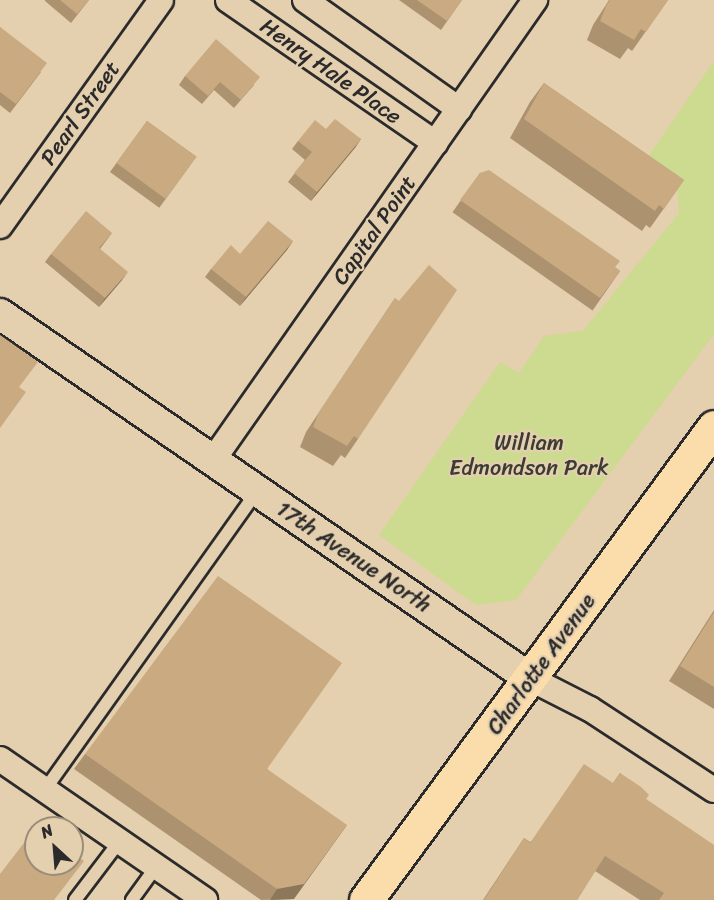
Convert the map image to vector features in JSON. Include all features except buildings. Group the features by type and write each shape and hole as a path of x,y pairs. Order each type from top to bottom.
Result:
{"main road":[{"name":"Charlotte Avenue","path":"366,900 714,427"}],"street":[{"name":"Pearl Street","path":"0,226 160,0"},
{"name":"Henry Hale Place","path":"228,0 435,143"},
{"name":"Henry Hale Place","path":"305,0 459,108"},
{"name":"Capital Point","path":"213,460 535,0"},
{"name":"17th Avenue North","path":"0,314 531,678 590,709 714,790"},
{"path":"0,759 205,900"}],"lane":[{"path":"44,791 257,491"},
{"path":"75,900 119,842"},
{"path":"132,900 156,867"}],"green space":[{"name":"William Edmondson Park","path":"714,61 714,334 516,600 476,605 379,535 500,362 519,373 544,336 583,331 679,213 677,186 647,158"}]}
